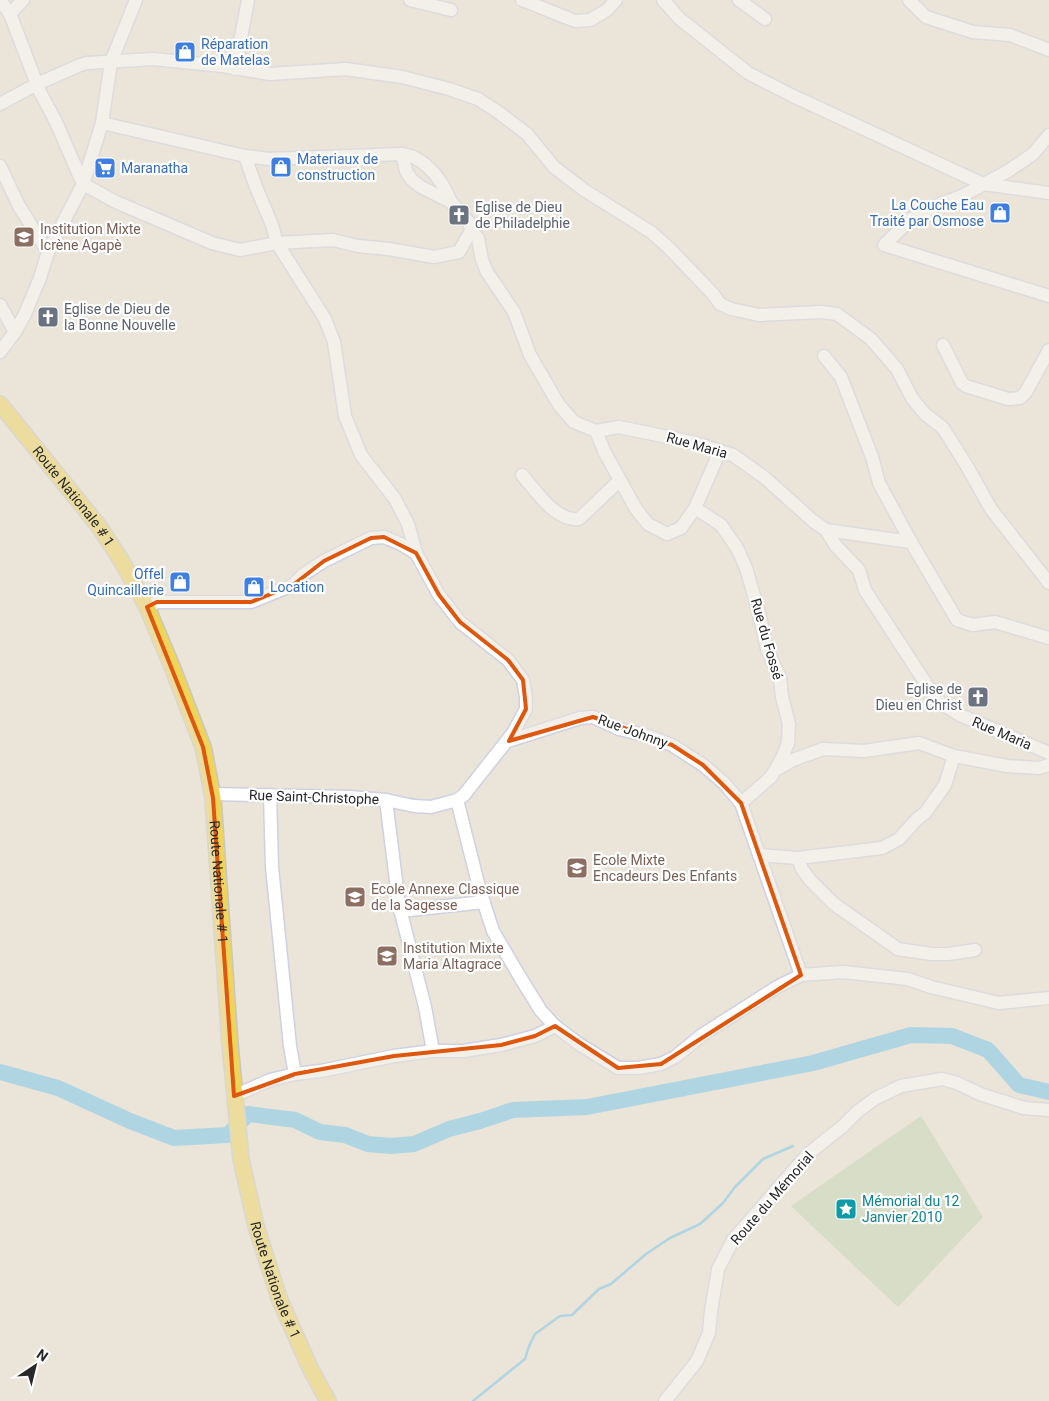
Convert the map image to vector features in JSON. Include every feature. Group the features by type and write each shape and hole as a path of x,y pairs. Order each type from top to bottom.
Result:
{"main road":[{"name":"Route Nationale # 1","path":"0,404 98,525 121,560 147,607 206,756 213,794 234,1096 241,1159 256,1226 279,1298 310,1368 328,1401"}],"street":[{"path":"0,0 10,14 37,84 83,184 116,202 212,243 240,250 277,244 333,240 358,246 434,257 459,252 471,231"},
{"path":"10,14 23,0"},
{"path":"0,352 15,332 25,314 40,278 48,252 83,184 102,123 110,62 136,0"},
{"path":"235,69 248,0"},
{"path":"410,0 451,10"},
{"path":"522,0 575,21 590,20 607,10 616,0"},
{"path":"663,0 680,19 748,73 793,96 983,184 1049,193"},
{"path":"740,0 765,19"},
{"path":"909,0 926,18 972,32 1010,35 1049,50"},
{"path":"0,104 37,84 86,63 153,59 222,66 270,74 346,69 402,77 449,89 478,99 527,134 554,167 584,190 651,232 669,248 713,294 720,304 731,309 760,315 821,312 837,314 871,339 897,369 912,398 924,413 943,428 991,509 1049,583"},
{"path":"102,123 245,156 269,159 402,154 416,158 434,174 445,188 451,202 470,224 471,231 478,238 482,260 487,272 514,312 530,355 559,404 574,422 596,431 604,451 636,509 648,524 667,534 681,528 695,508 720,451"},
{"path":"1049,135 1033,154 1008,172 962,196 940,204 912,218 884,244 1049,296"},
{"path":"402,154 406,171 411,179 451,202"},
{"path":"245,156 272,225 277,244 325,319 334,342 345,416 361,455 395,499 408,524 416,552 439,595 460,622 508,660 522,680 526,697 526,709 508,741 464,795 457,800 493,931 542,1011 555,1026 579,1044 618,1068 638,1068 661,1064 675,1057 702,1035 769,993 802,976 843,972 908,980 999,1003 1049,998"},
{"path":"0,166 19,206 48,252"},
{"path":"0,305 15,332"},
{"path":"943,345 962,383 966,386 1008,399 1020,398 1026,392 1049,350"},
{"path":"824,356 840,377 872,457 879,483 957,620 973,625 995,622 1049,638"},
{"name":"Rue Maria","path":"596,431 619,427 626,428 692,442 734,455 764,477 813,521 826,530 836,546 859,570 865,590 934,696 942,704 960,715 1049,753"},
{"path":"522,475 552,509 564,518 573,520 579,519 620,480"},
{"name":"Rue du Fossé","path":"695,508 721,526 737,548 746,568 767,649 780,678 788,724 788,743 775,771 771,777 741,803"},
{"path":"826,530 911,542"},
{"path":"147,607 157,602 251,602 293,585 304,574 324,561 371,538 384,537 416,552"},
{"name":"Rue Johnny","path":"508,741 580,718 593,717 619,729 649,736 672,745 704,765 724,783 741,803"},
{"path":"775,771 793,760 823,749 864,751 919,743 954,756 1007,766 1039,768 1049,765"},
{"path":"759,855 798,858 882,848 899,839 925,813 945,785 954,756"},
{"name":"Rue Saint-Christophe","path":"213,794 349,796 431,807 457,800"},
{"path":"270,795 272,867 290,1046 295,1074"},
{"path":"386,800 400,911 425,1007 433,1051"},
{"path":"741,803 802,976"},
{"path":"798,858 802,869 810,880 834,904 898,949 932,954 975,950"},
{"path":"400,911 484,902"},
{"path":"234,1096 270,1080 295,1074 321,1071 394,1056 433,1051 464,1051 536,1036 555,1026"},
{"name":"Route du Mémorial","path":"665,1401 696,1361 709,1333 718,1269 733,1240 808,1154 843,1126 858,1110 876,1098 901,1086 942,1079 1024,1108 1049,1110"}],"highlighted area":[{"path":"384,537 416,553 439,595 460,622 508,660 523,680 526,709 509,741 593,717 672,745 703,765 741,803 801,975 661,1064 618,1068 555,1026 535,1036 501,1045 394,1056 295,1074 234,1096 213,798 203,747 147,607 157,602 251,602 293,585 324,561 371,538"}],"green space":[{"path":"921,1116 983,1217 898,1307 791,1206"}],"waterway":[{"path":"0,1072 58,1088 130,1121 174,1138 228,1135 248,1114 295,1120 320,1132 345,1135 368,1144 391,1146 414,1144 449,1129 513,1110 587,1107 813,1063 911,1035 952,1036 988,1050 1019,1085 1049,1092"},
{"path":"473,1401 525,1359 535,1334 560,1316 572,1315 599,1289 611,1284 646,1254 670,1238 700,1224 723,1203 735,1187 763,1159 793,1146"}],"place":[{"name":"Réparation de Matelas","path":"185,52"},
{"name":"Materiaux de construction","path":"281,167"},
{"name":"Maranatha","path":"105,168"},
{"name":"La Couche Eau Traité par Osmose","path":"1000,213"},
{"name":"Eglise de Dieu de Philadelphie","path":"459,215"},
{"name":"Institution Mixte Icrène Agapè","path":"24,237"},
{"name":"Eglise de Dieu de la Bonne Nouvelle","path":"48,317"},
{"name":"Offel Quincaillerie","path":"180,582"},
{"name":"Location","path":"254,587"},
{"name":"Eglise de Dieu en Christ","path":"978,697"},
{"name":"Ecole Mixte Encadeurs Des Enfants","path":"577,868"},
{"name":"Ecole Annexe Classique de la Sagesse","path":"355,897"},
{"name":"Institution Mixte Maria Altagrace","path":"387,956"},
{"name":"Mémorial du 12 Janvier 2010","path":"846,1209"}]}
